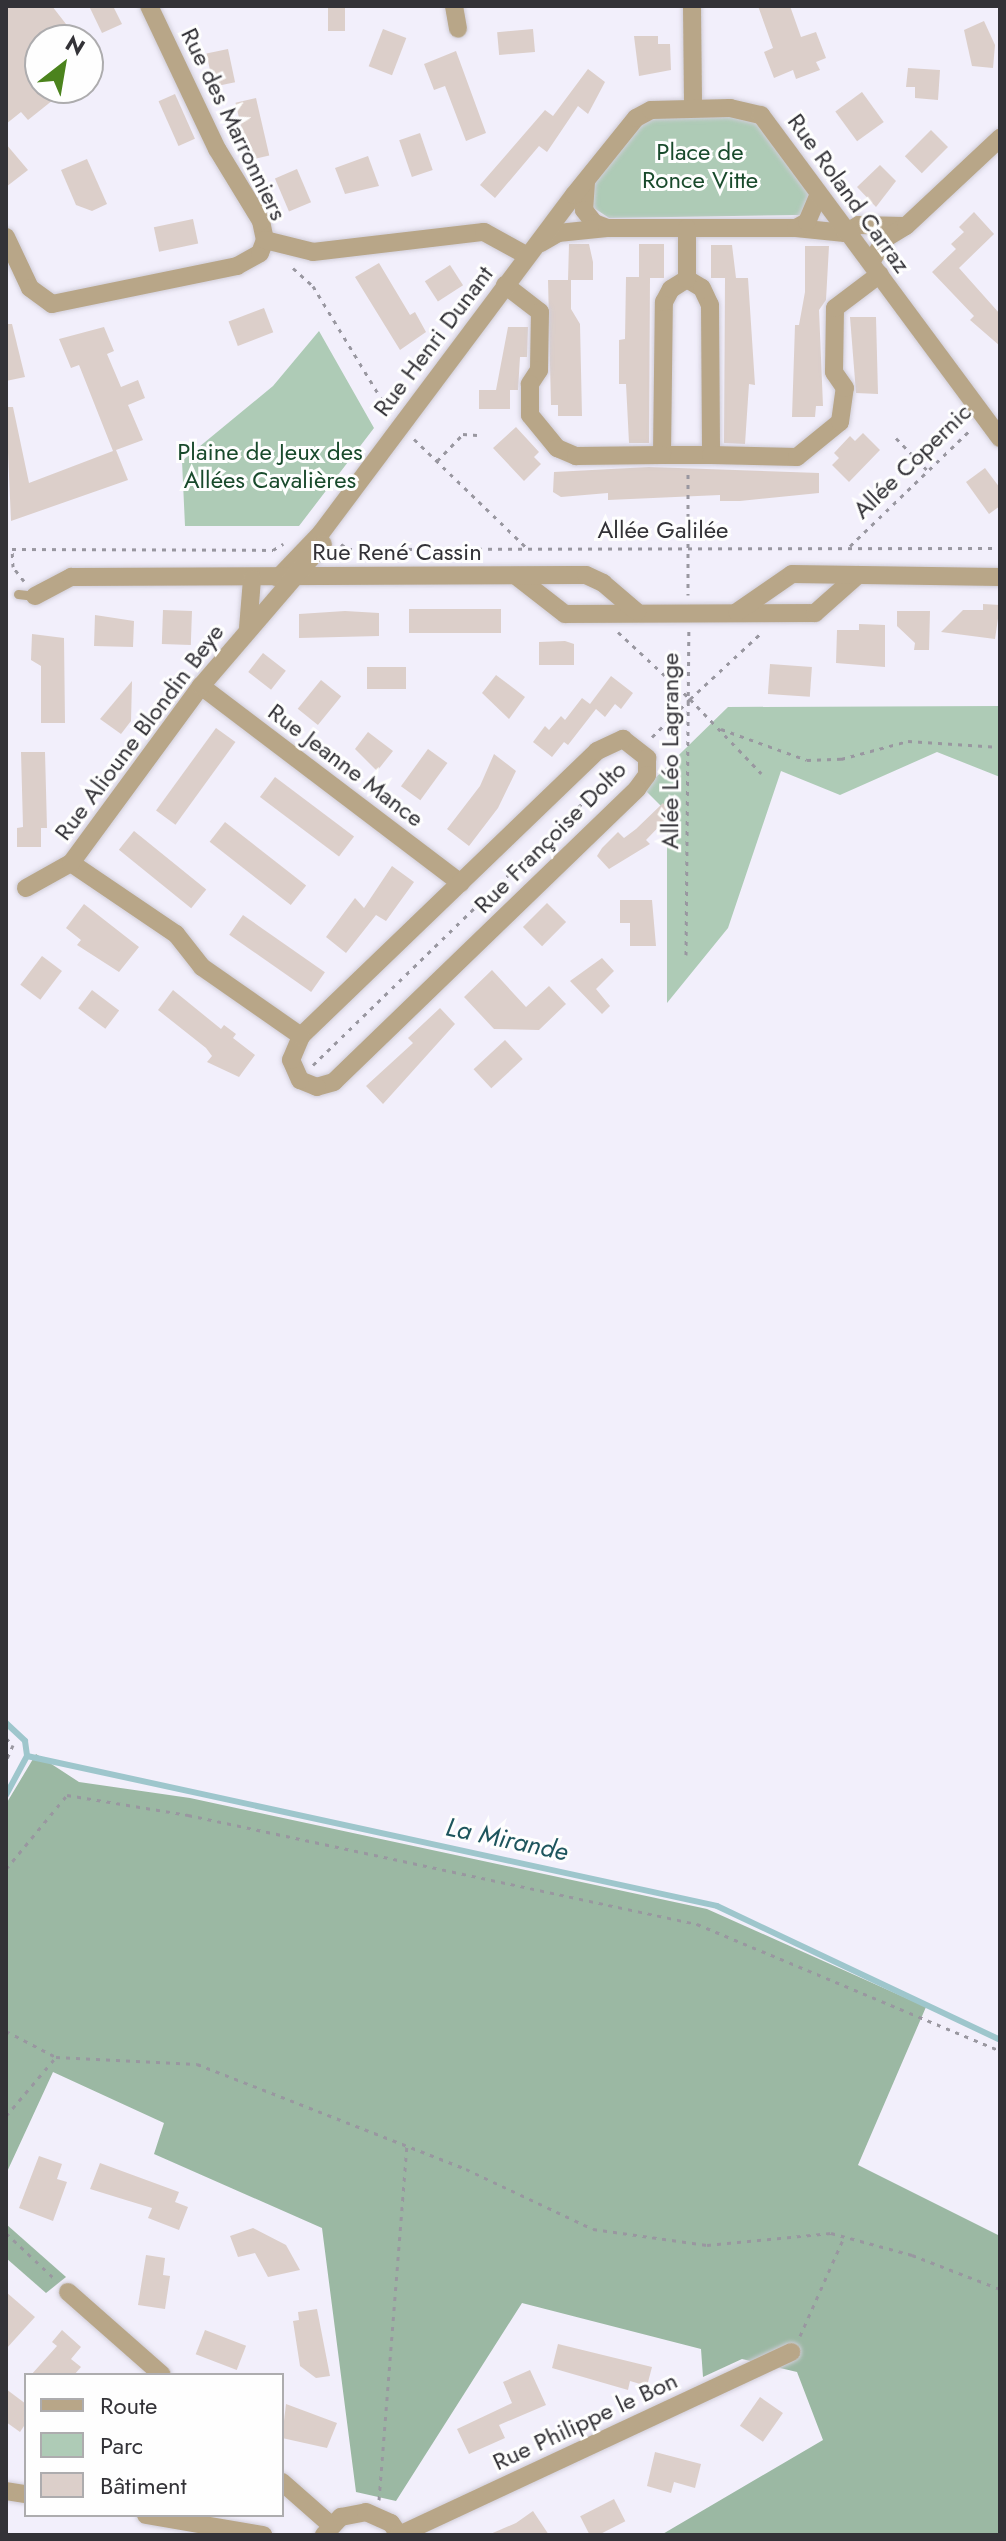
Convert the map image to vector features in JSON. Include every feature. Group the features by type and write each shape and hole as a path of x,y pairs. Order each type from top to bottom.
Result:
{"street":[{"name":"Rue des Marronniers","path":"6,237 30,288 52,304 237,266 263,246 261,221 217,149 149,6"},
{"path":"454,6 458,29"},
{"path":"692,6 693,108"},
{"name":"Rue Henri Dunant","path":"287,577 324,538 400,425 526,255 640,115 693,108"},
{"name":"Rue Roland Carraz","path":"693,108 743,109 761,115 845,233 875,268 1000,438"},
{"path":"505,285 540,312 539,370 530,384 530,415 557,448 576,456 797,457 840,422 845,388 834,372 835,308 875,268 886,238 906,226 1000,138"},
{"path":"587,180 584,210 594,223 607,228"},
{"path":"796,228 807,222 818,196"},
{"path":"263,246 313,252 484,232 526,255 558,233 607,228 796,228 845,233 859,225 906,226"},
{"path":"687,228 687,279"},
{"path":"687,279 702,288 710,305 711,455"},
{"path":"662,455 664,302 671,289 687,279"},
{"path":"324,538 337,568 353,577"},
{"name":"Rue René Cassin","path":"26,595 71,577 252,579 586,575 603,583 637,612"},
{"path":"737,612 786,575 1000,577"},
{"name":"Rue René Cassin","path":"516,576 555,611 815,613 858,575"},
{"name":"Rue Alioune Blondin Beye","path":"26,888 71,863 201,686 287,577"},
{"name":"Rue Alioune Blondin Beye","path":"248,628 252,579"},
{"name":"Rue Jeanne Mance","path":"201,686 461,883"},
{"name":"Rue Françoise Dolto","path":"623,739 640,748 648,770 637,789 334,1082 313,1086 296,1076 291,1060 301,1036 606,744 623,739"},
{"path":"71,863 164,925 202,967 301,1036"},
{"path":"68,2292 160,2373"},
{"name":"Rue Philippe le Bon","path":"399,2535 791,2352"},
{"path":"284,2484 327,2530 353,2512 379,2515 399,2535"},
{"path":"158,2517 263,2535"}],"path":[{"path":"263,246 307,278 400,425 528,548"},
{"name":"Allée Copernic","path":"848,547 984,416"},
{"path":"437,461 463,434 477,435"},
{"path":"896,438 928,471"},
{"name":"Allée Léo Lagrange","path":"686,955 690,699 688,455"},
{"name":"Allée Galilée","path":"324,538 348,549 1000,548"},
{"path":"6,549 273,550 285,543"},
{"path":"12,549 13,567 26,595"},
{"path":"598,613 690,699 782,613"},
{"path":"718,728 807,760 841,759 908,741 1000,747"},
{"path":"6,1738 13,1745 6,1761"},
{"path":"6,1869 67,1795 188,1815 697,1924 1000,2051"},
{"path":"6,2031 56,2057 197,2064 407,2145 593,2229 707,2245 831,2233 912,2255 1000,2289"},
{"path":"6,2116 56,2057"},
{"path":"379,2515 407,2145"},
{"path":"6,2233 68,2292"},
{"path":"791,2352 844,2237"}],"green space":[{"name":"Place de Ronce Vitte","path":"752,115 811,195 801,215 609,218 591,206 591,185 643,117"},
{"name":"Plaine de Jeux des Allées Cavalières","path":"319,331 374,428 299,526 185,526 182,461 273,386"},
{"path":"1000,706 1000,777 937,752 840,795 781,771 728,928 667,1003 667,812 644,789 728,707"},
{"path":"36,1754 79,1782 190,1798 707,1909 926,2007 858,2165 1000,2236 1000,2535 661,2535 823,2440 797,2372 742,2359 703,2377 701,2349 522,2303 396,2501 356,2492 322,2228 154,2154 164,2123 53,2072 6,2174 6,1804"},
{"path":"6,2224 66,2277 46,2293 6,2258"}],"building":[{"path":"6,6 52,6 66,24 24,24 24,104 48,104 28,120 21,112 6,124"},
{"path":"89,6 113,6 122,24 104,32 104,24 98,24"},
{"path":"328,6 345,6 345,31 328,31"},
{"path":"758,6 790,6 801,37 816,32 826,58 816,62 820,70 796,79 793,70 774,78 764,52 773,48"},
{"path":"984,21 995,45 993,68 972,66 964,30"},
{"path":"383,29 406,38 392,75 369,66"},
{"path":"533,29 535,52 499,55 497,32"},
{"path":"634,36 658,36 658,44 670,44 671,70 639,76"},
{"path":"228,49 235,82 214,87 206,54"},
{"path":"456,51 486,133 466,141 445,86 434,90 424,64"},
{"path":"908,68 940,70 938,100 915,98 915,87 906,87"},
{"path":"588,69 605,82 588,114 578,106 547,152 539,146 495,198 480,185 545,110 553,116"},
{"path":"862,92 884,122 857,141 835,111"},
{"path":"175,94 195,139 178,146 159,101"},
{"path":"256,98 269,155 249,160 236,103"},
{"path":"931,130 948,147 922,173 905,156"},
{"path":"420,133 433,170 412,177 399,140"},
{"path":"6,144 28,170 6,187"},
{"path":"368,156 379,186 345,194 335,168"},
{"path":"87,159 107,204 92,211 76,205 61,170"},
{"path":"880,165 896,181 876,207 857,187"},
{"path":"297,169 311,202 289,212 275,178"},
{"path":"974,212 994,234 959,268 1000,314 1000,346 970,320 974,316 932,272 956,249 951,244 964,232 959,227"},
{"path":"193,219 198,243 159,252 154,227"},
{"path":"569,244 589,244 593,262 593,280 571,280 571,309 580,324 582,416 558,416 558,405 551,405 548,280 568,280"},
{"path":"639,244 664,244 664,278 650,278 649,443 629,443 626,384 619,384 619,340 625,339 626,277 639,277"},
{"path":"711,245 732,245 736,278 748,278 755,385 749,384 745,444 724,443 725,278 711,278"},
{"path":"805,246 829,246 826,300 819,310 823,406 816,406 815,417 792,417 795,325 799,325 805,292"},
{"path":"379,263 410,315 415,312 426,332 400,350 355,277"},
{"path":"450,265 463,285 438,301 425,281"},
{"path":"264,308 273,332 238,346 229,322"},
{"path":"850,317 876,317 878,394 856,393"},
{"path":"6,324 12,324 25,377 6,381"},
{"path":"104,327 114,351 107,354 121,387 138,380 145,398 128,405 143,440 116,450 128,480 11,521 6,407 13,407 29,483 113,451 79,365 71,368 59,339"},
{"path":"508,327 528,327 527,357 520,357 518,390 510,390 510,409 479,409 479,390 496,390"},
{"path":"516,427 539,452 534,457 541,464 524,481 493,448"},
{"path":"863,433 880,450 849,482 832,465 839,458 834,453 850,436 855,441"},
{"path":"649,467 819,473 819,493 720,501 720,495 608,500 608,493 561,497 553,492 554,472"},
{"path":"985,468 1000,488 1000,506 989,514 966,482"},
{"path":"983,604 1000,605 995,639 941,632 963,610 983,610"},
{"path":"409,609 501,609 501,633 409,633"},
{"path":"163,610 192,611 191,645 162,644"},
{"path":"345,611 379,613 379,636 299,638 299,614"},
{"path":"897,611 930,611 929,650 914,650 915,643 897,626"},
{"path":"95,615 134,621 133,647 94,646"},
{"path":"859,624 885,625 885,667 836,663 837,630 859,630"},
{"path":"32,634 64,638 65,723 41,723 41,666 31,660"},
{"path":"565,641 574,644 574,665 539,665 539,642"},
{"path":"263,653 286,671 271,690 248,672"},
{"path":"770,664 812,667 810,697 768,694"},
{"path":"367,667 406,667 406,689 367,689"},
{"path":"496,675 525,697 509,719 482,693"},
{"path":"611,676 633,693 621,709 615,704 605,717 596,709 568,745 564,742 552,757 533,742 545,726 549,730 561,716 565,720 582,698 590,704"},
{"path":"321,680 341,696 318,725 298,709"},
{"path":"132,681 131,721 121,734 100,719"},
{"path":"216,728 235,742 175,825 156,811"},
{"path":"368,732 393,751 377,771 355,749"},
{"path":"428,749 447,763 420,800 401,786"},
{"path":"21,752 45,752 47,828 41,828 41,847 17,847 17,828 23,827"},
{"path":"494,754 516,771 498,808 469,846 447,829 480,786"},
{"path":"275,777 354,837 339,857 260,797"},
{"path":"663,803 672,813 646,840 650,844 609,869 597,856 602,848 618,832 624,838"},
{"path":"225,822 306,885 291,905 210,842"},
{"path":"134,831 206,890 191,908 119,850"},
{"path":"392,866 414,882 386,921 376,915 346,953 326,937 355,898 364,908"},
{"path":"620,900 652,900 656,946 630,946 630,923 620,923"},
{"path":"547,903 566,922 542,946 523,927"},
{"path":"84,904 139,947 119,972 77,945 81,940 66,928"},
{"path":"243,915 325,972 311,992 229,935"},
{"path":"42,956 62,971 40,1000 20,985"},
{"path":"602,958 614,971 596,989 610,1006 602,1014 570,981"},
{"path":"492,970 526,1007 549,986 566,1004 539,1030 494,1029 464,997"},
{"path":"92,990 119,1010 105,1029 78,1008"},
{"path":"173,990 221,1029 224,1025 236,1034 233,1038 255,1055 239,1077 207,1062 212,1056 206,1048 158,1010"},
{"path":"440,1008 455,1024 383,1104 366,1086 413,1043 408,1038"},
{"path":"505,1040 523,1059 491,1088 474,1069"},
{"path":"39,2156 62,2164 57,2179 67,2182 53,2221 19,2208"},
{"path":"100,2163 179,2192 175,2202 188,2207 179,2230 148,2218 152,2208 90,2189"},
{"path":"253,2228 286,2245 300,2270 268,2277 255,2253 238,2257 230,2236"},
{"path":"146,2255 165,2258 163,2275 170,2276 165,2309 138,2305"},
{"path":"6,2292 35,2317 6,2349"},
{"path":"317,2309 330,2376 316,2378 300,2366 293,2321 299,2320 298,2312"},
{"path":"62,2330 81,2347 71,2359 81,2367 76,2373 33,2373 57,2346 52,2342"},
{"path":"205,2330 246,2346 237,2370 196,2354"},
{"path":"558,2344 652,2367 647,2386 630,2381 628,2390 552,2368"},
{"path":"530,2370 546,2405 499,2425 505,2438 469,2454 457,2429 512,2403 503,2382"},
{"path":"6,2389 24,2402 24,2426 20,2432 6,2422"},
{"path":"760,2397 783,2413 763,2442 740,2426"},
{"path":"286,2404 337,2423 327,2448 284,2438"},
{"path":"655,2452 701,2464 695,2488 674,2482 671,2493 647,2486"},
{"path":"614,2499 625,2521 598,2535 590,2535 580,2516"},
{"path":"533,2511 549,2535 488,2535 516,2523"}],"waterway":[{"path":"6,1723 25,1741 27,1756"},
{"name":"La Mirande","path":"6,1795 27,1756 717,1906 1000,2040"}]}
